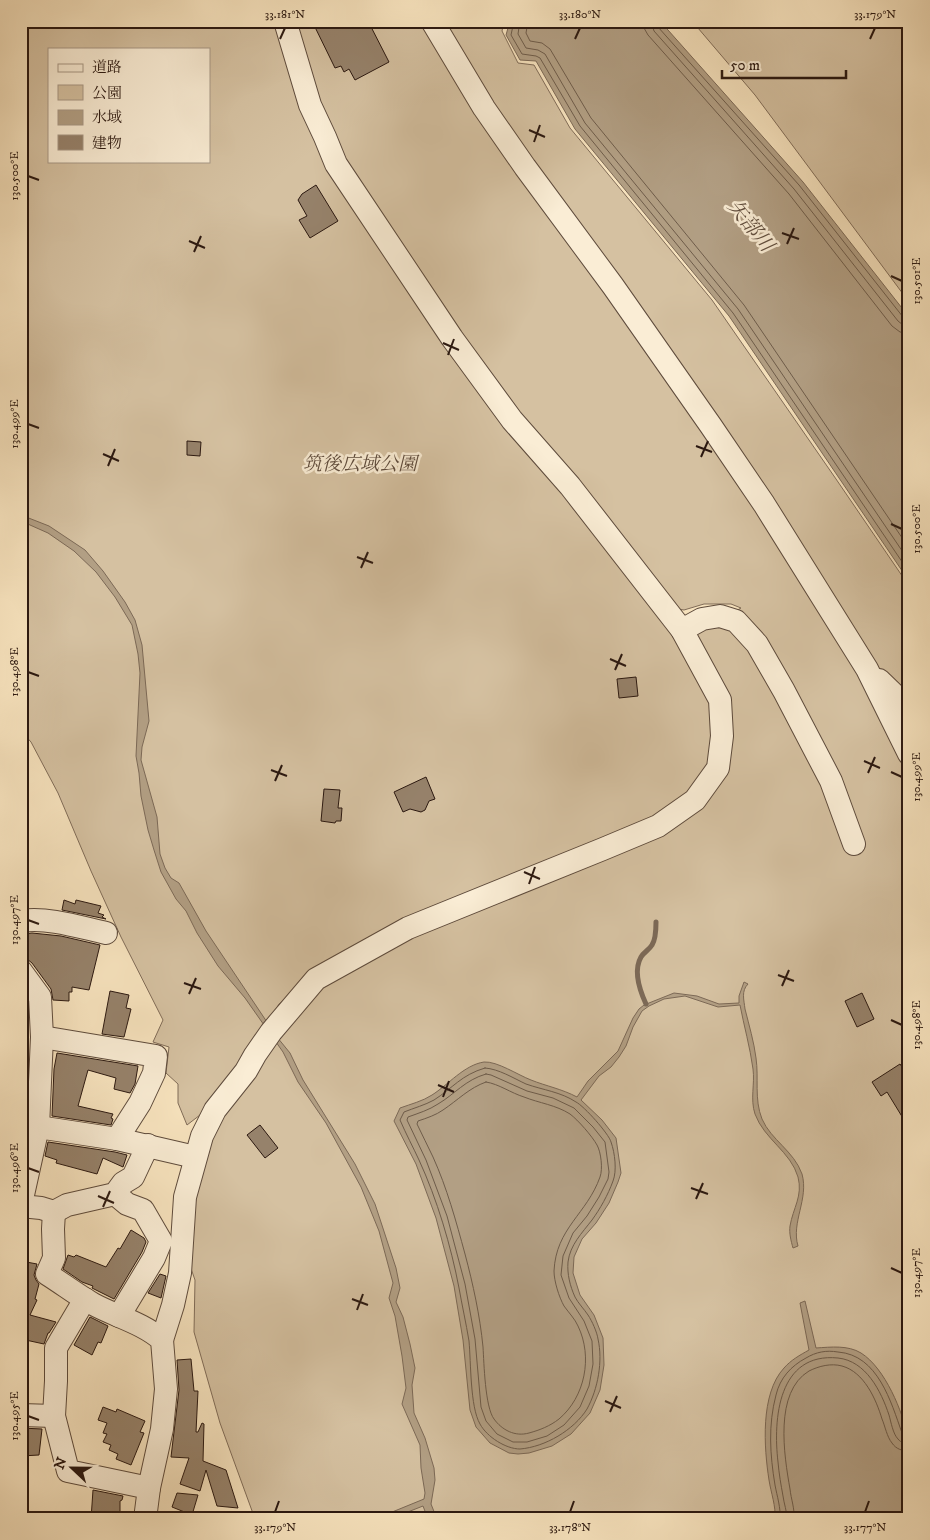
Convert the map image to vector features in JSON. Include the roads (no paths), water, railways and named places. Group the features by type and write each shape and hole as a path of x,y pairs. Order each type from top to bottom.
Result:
{"street":[{"path":"432,21 484,108 618,294 758,496 867,669 909,754"},
{"path":"145,1519 149,1488 164,1413 166,1389 162,1340 173,1306 180,1272 185,1197 195,1157 202,1136 215,1110 246,1071 271,1032 316,979 408,928 658,826 695,800 718,768 722,736 720,700 682,630 570,486 512,420 469,362 336,164 310,105 288,24"},
{"path":"682,630 702,619 720,616 736,621 757,644 831,781 854,844"},
{"path":"867,669 909,709"},
{"path":"21,921 32,919 51,921 106,933"},
{"path":"21,971 40,997 42,1037 38,1127 21,1205 54,1212 67,1205 115,1194 123,1183 133,1177 148,1146"},
{"path":"42,1037 156,1056 154,1073 140,1103 117,1139"},
{"path":"38,1127 117,1139 195,1157"},
{"path":"119,1316 154,1258 161,1241 143,1210 142,1191 133,1177"},
{"path":"115,1194 127,1204 143,1210"},
{"path":"54,1212 54,1258 47,1274 85,1299 141,1326 162,1340"},
{"path":"85,1299 56,1348 54,1416 68,1472 149,1488"},
{"path":"21,1415 54,1416"}],"water":[{"name":"矢部川","path":"510,21 660,21 803,182 909,317 909,581 729,316 575,129 536,61 520,60 506,35"},
{"path":"21,515 49,526 85,550 103,571 135,620 142,645 149,721 142,747 141,760 157,817 160,854 171,878 179,883 206,931 277,1037 290,1053 303,1080 355,1164 375,1204 396,1268 400,1288 396,1302 403,1317 415,1368 412,1385 414,1413 425,1438 434,1468 435,1480 431,1504 437,1519 428,1519 423,1506 390,1519 375,1519 424,1499 425,1493 420,1445 402,1404 406,1388 395,1316 389,1298 393,1283 379,1231 361,1187 326,1123 298,1082 283,1052 245,998 218,966 161,872 148,830 136,756 140,673 132,625 115,597 96,572 74,551 48,533 21,521"},
{"path":"744,982 748,984 744,990 745,1009 756,1058 757,1096 762,1119 771,1133 794,1159 802,1174 804,1183 796,1237 798,1246 793,1248 790,1229 799,1190 798,1177 790,1160 765,1131 755,1114 753,1103 753,1069 740,1005 718,1007 685,996 664,999 649,1006 642,1011 619,1057 611,1067 599,1076 581,1100 602,1120 616,1138 621,1173 609,1203 596,1223 582,1239 574,1257 573,1273 580,1295 594,1315 603,1338 604,1365 600,1390 590,1413 571,1434 552,1446 529,1453 509,1453 490,1443 476,1427 470,1410 463,1340 454,1286 436,1218 416,1164 394,1121 400,1108 421,1101 438,1091 463,1071 484,1062 501,1066 531,1080 577,1097 588,1081 618,1051 633,1018 644,1005 674,993 697,996 719,1004 739,1003 739,996"},
{"path":"805,1301 816,1348 833,1347 856,1350 870,1360 878,1369 892,1391 906,1427 909,1441 909,1519 775,1519 766,1453 767,1406 776,1379 784,1368 809,1350 800,1303"}],"waterway":[{"path":"646,1004 637,975 641,957 653,943 656,934 656,922"}],"park label":[{"name":"筑後広域公園","path":"360,464"}]}
